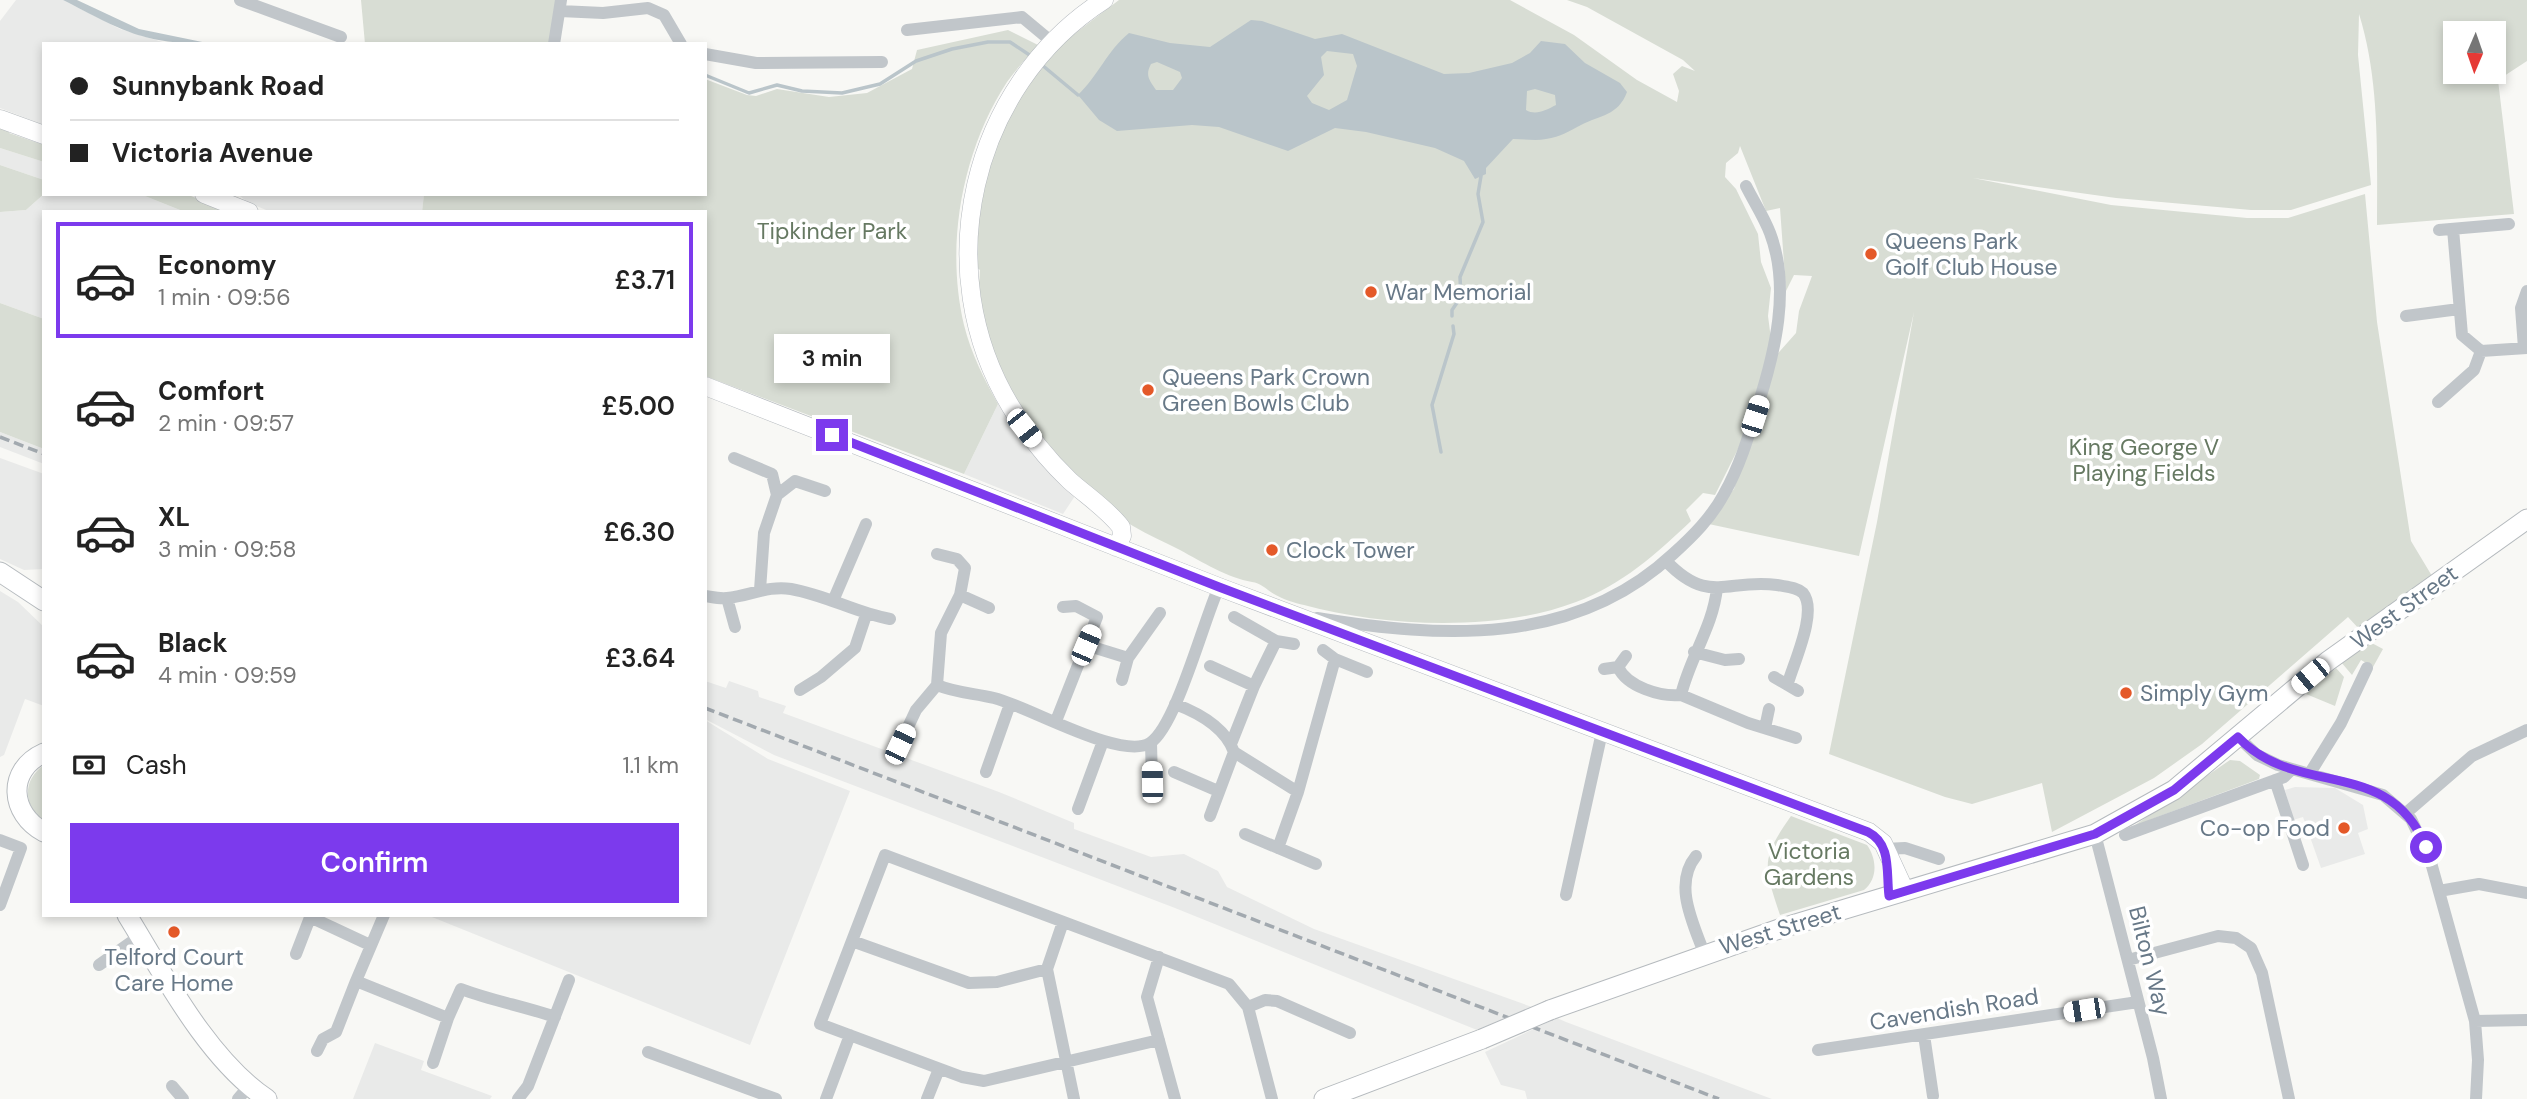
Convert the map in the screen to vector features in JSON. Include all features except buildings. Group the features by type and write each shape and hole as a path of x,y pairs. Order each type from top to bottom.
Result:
{"main road":[{"name":"West Street","path":"1334,1097 1550,1010 1704,953 2095,834 2174,790 2328,661 2527,519"},
{"path":"8,576 42,584"},
{"path":"8,576 42,600"},
{"path":"42,753 23,770 16,793 23,816 42,830"},
{"path":"128,917 193,1021 244,1092 267,1099"}],"street":[{"path":"240,0 341,37"},
{"path":"1104,0 1047,48 1029,68 998,119 975,186 968,239 973,311 987,359 1011,407 1046,456 1121,527 1122,536 1116,547"},
{"path":"554,42 560,5 603,13 648,8 664,15 680,42"},
{"path":"906,30 1022,18 1047,48"},
{"path":"707,54 756,63 882,62"},
{"path":"0,119 42,134"},
{"path":"1296,614 1405,630 1486,631 1563,617 1616,597 1666,561 1695,534 1727,489 1742,454 1772,360 1781,290 1771,234 1746,187"},
{"path":"209,196 244,210"},
{"path":"2508,224 2446,229 2462,335 2481,351 2526,348 2521,308 2527,291"},
{"path":"2406,316 2459,309"},
{"path":"2438,402 2474,370 2481,351"},
{"path":"707,390 1868,832 1880,839 1886,850 1897,894"},
{"path":"734,458 772,474 777,495"},
{"path":"760,590 764,533 777,495 794,481 825,491"},
{"path":"833,601 866,524"},
{"path":"900,744 916,710 937,685 941,633 960,595 965,568 957,559 937,554"},
{"path":"1666,561 1691,582 1717,589 1766,584 1799,590 1807,596 1808,618 1793,687 1773,677"},
{"path":"1152,782 1151,743 1175,704 1219,587"},
{"path":"707,596 727,598 760,590 790,588 833,601 866,615 890,619"},
{"path":"1681,695 1694,652 1713,616 1717,589"},
{"path":"960,595 989,608"},
{"path":"727,598 735,627"},
{"path":"1056,721 1097,617 1076,606 1063,607"},
{"path":"1122,681 1128,658 1160,613"},
{"path":"800,690 821,677 855,648 866,615"},
{"path":"1234,617 1276,641 1294,644"},
{"path":"1395,653 1405,630"},
{"path":"1210,816 1254,686 1276,641"},
{"path":"1086,645 1128,658"},
{"path":"1323,650 1335,659 1367,672"},
{"path":"1694,652 1725,660 1740,659"},
{"path":"1626,656 1611,668 1643,687 1666,695 1681,695 1796,738"},
{"path":"1278,848 1298,792 1335,659"},
{"path":"1210,666 1254,686"},
{"path":"2309,773 2341,723 2367,668"},
{"path":"937,685 956,693 995,698 1103,741 1138,748 1151,743"},
{"path":"1175,704 1203,715 1233,748 1298,792"},
{"path":"986,772 1010,705"},
{"path":"1765,728 1769,709"},
{"path":"2406,813 2472,756 2527,730"},
{"path":"1566,895 1602,732"},
{"path":"2238,737 2257,755 2292,769 2383,795 2406,813 2421,835 2475,1021 2478,1060 2476,1099"},
{"path":"1078,809 1103,741"},
{"path":"2125,835 2275,780 2292,769"},
{"path":"1174,772 1218,792"},
{"path":"2275,780 2303,865"},
{"path":"1245,834 1316,864"},
{"name":"Bilton Way","path":"2095,834 2161,1099"},
{"path":"0,840 21,848 0,905"},
{"path":"1886,850 1905,848 1939,859"},
{"path":"1159,1040 984,1081 939,1069 820,1024 885,855 1229,984 1248,1007 1272,1099"},
{"path":"1696,856 1687,869 1685,891 1704,953"},
{"path":"2439,891 2479,884 2527,892"},
{"path":"296,954 311,917"},
{"path":"313,917 370,945"},
{"path":"317,1051 323,1040 336,1032 383,917"},
{"path":"1063,922 1047,969 1074,1099"},
{"path":"99,965 140,936"},
{"path":"2128,960 2218,936 2236,938 2251,948 2262,973 2289,1099"},
{"path":"852,941 969,983 997,982 1047,969"},
{"path":"1159,957 1147,991 1175,1099"},
{"path":"518,1099 528,1086 569,980"},
{"path":"356,981 448,1018"},
{"path":"433,1063 463,983 501,1004 515,1003 555,1017"},
{"path":"1248,1007 1265,1000 1278,1001 1350,1033"},
{"name":"Cavendish Road","path":"1818,1050 2138,1002"},
{"path":"2475,1021 2527,1020"},
{"path":"826,1099 850,1035"},
{"path":"1923,1035 1933,1096"},
{"path":"648,1052 776,1099"},
{"path":"928,1099 939,1069"},
{"path":"172,1086 183,1099"}],"shaded area":[{"path":"16,0 63,0 120,29 162,42 42,42 42,124 0,108 0,21"},
{"path":"63,0 77,0 139,29 202,42 150,38 102,20"},
{"path":"1251,20 1262,21 1315,39 1342,34 1444,74 1469,73 1512,63 1530,53 1541,41 1565,44 1585,63 1620,83 1627,92 1619,106 1608,114 1561,135 1542,140 1513,139 1486,168 1486,174 1475,179 1464,161 1435,148 1366,132 1335,128 1288,151 1219,127 1192,125 1117,131 1099,120 1078,95 1129,33 1170,43 1210,47","holes":["1327,51 1353,54 1357,66 1347,100 1329,110 1312,103 1307,96 1324,75 1321,57","1157,62 1180,72 1182,78 1173,90 1156,90 1151,83 1148,71 1151,64","1535,89 1555,95 1556,105 1530,112 1526,110 1527,91"]},
{"path":"0,148 42,161 42,179 0,165"},
{"path":"42,196 145,196 180,210 42,210 42,318 0,303 0,212 26,210"},
{"path":"240,196 424,196 422,210 266,210"},
{"path":"998,404 1036,454 1075,496 1063,514 964,474"},
{"path":"0,432 42,448 42,463 0,447"},
{"path":"0,458 42,473 42,569 24,570 0,559"},
{"path":"0,591 18,602 42,625 42,705 25,699 4,755 0,757"},
{"path":"729,681 758,691 759,697 786,706 783,713 999,792 1074,823 1074,829 1151,857 1184,854 1218,871 1227,887 1314,929 1532,1007 1477,1030 1175,908 774,755 707,720 707,682 726,688"},
{"path":"707,721 768,759 850,791 750,1045 432,917 707,917"},
{"path":"2295,787 2335,788 2363,805 2368,829 2358,833 2365,854 2321,868 2303,817 2293,820 2285,790"},
{"path":"1557,1018 1772,1099 1527,1099 1525,1091 1501,1085 1485,1052"},
{"path":"375,1043 424,1061 421,1070 492,1096 490,1099 353,1099"}],"green space":[{"path":"361,0 561,0 554,42 365,42"},
{"name":"King George V Playing Fields","path":"1119,0 1510,0 1574,35 1637,80 1677,102 1679,91 1673,74 1682,66 1695,71 1683,60 1587,7 1567,0 2527,0 2527,61 2506,75 2506,21 2443,21 2443,84 2498,84 2514,214 2377,225 2374,92 2366,39 2359,14 2358,55 2371,185 2291,210 2251,210 2116,198 1973,178 2111,205 2247,218 2288,218 2365,194 2377,322 2411,541 2432,576 2360,630 2348,617 2202,744 2154,778 2052,832 2042,783 1972,804 1945,797 1829,754 1877,522 1914,312 1859,556 1704,523 1734,489 1772,360 1796,333 1799,311 1812,276 1794,275 1786,291 1780,208 1766,211 1740,146 1738,153 1726,163 1725,177 1736,189 1758,234 1761,262 1771,288 1768,316 1771,339 1761,382 1739,447 1715,495 1703,493 1686,510 1691,521 1651,557 1608,587 1576,602 1545,612 1512,618 1477,622 1405,622 1369,618 1300,604 1206,564 1133,526 1081,484 1057,457 1015,396 999,364 979,300 980,270 976,267 975,221 996,142 1013,106 1057,47"},
{"name":"Tipkinder Park","path":"1008,30 1038,45 1007,82 991,109 969,168 962,199 956,263 964,325 978,366 998,404 964,474 707,377 707,210 422,210 424,196 707,196 707,80 756,96 777,89 829,97 867,93 912,69 917,50"},
{"path":"0,123 9,127 9,133 42,144 42,161 0,148"},
{"path":"0,165 42,179 42,196 26,210 0,212"},
{"path":"145,196 191,196 226,210 180,210"},
{"path":"0,303 42,318 42,448 0,432"},
{"path":"2368,641 2383,649 2373,667 2361,660 2352,675 2341,662"},
{"path":"2336,668 2344,677 2335,706 2306,694"},
{"path":"2230,760 2240,761 2260,775 2259,779 2152,819 2122,834"},
{"path":"42,767 42,818 32,807 28,792 37,771"},
{"name":"Victoria Gardens","path":"1791,816 1867,845 1873,856 1875,869 1869,885 1864,890 1780,915 1768,874 1768,864 1774,843"}],"waterway":[{"path":"707,76 749,93 777,85 802,91 842,93 880,84 916,61 952,49 988,42 1010,42 1034,58"},
{"path":"1042,65 1078,95"},
{"path":"1452,316 1452,310 1461,297 1460,277 1483,222 1478,194 1481,176"},
{"path":"1441,452 1432,405 1454,334 1453,326"}],"railway":[{"path":"0,437 42,453"},
{"path":"707,709 1719,1099"}],"place":[{"name":"Queens Park Golf Club House","path":"1871,254"},
{"name":"War Memorial","path":"1371,292"},
{"name":"Queens Park Crown Green Bowls Club","path":"1148,390"},
{"name":"Clock Tower","path":"1272,550"},
{"name":"Simply Gym","path":"2126,693"},
{"name":"Co-op Food","path":"2344,828"},
{"name":"Telford Court Care Home","path":"174,932"}],"route":[{"path":"832,435 1219,587 1868,832 1880,839 1886,852 1884,860 1889,896 2095,834 2174,790 2238,737 2257,755 2278,765 2363,787 2390,799 2411,819 2426,847"}]}
